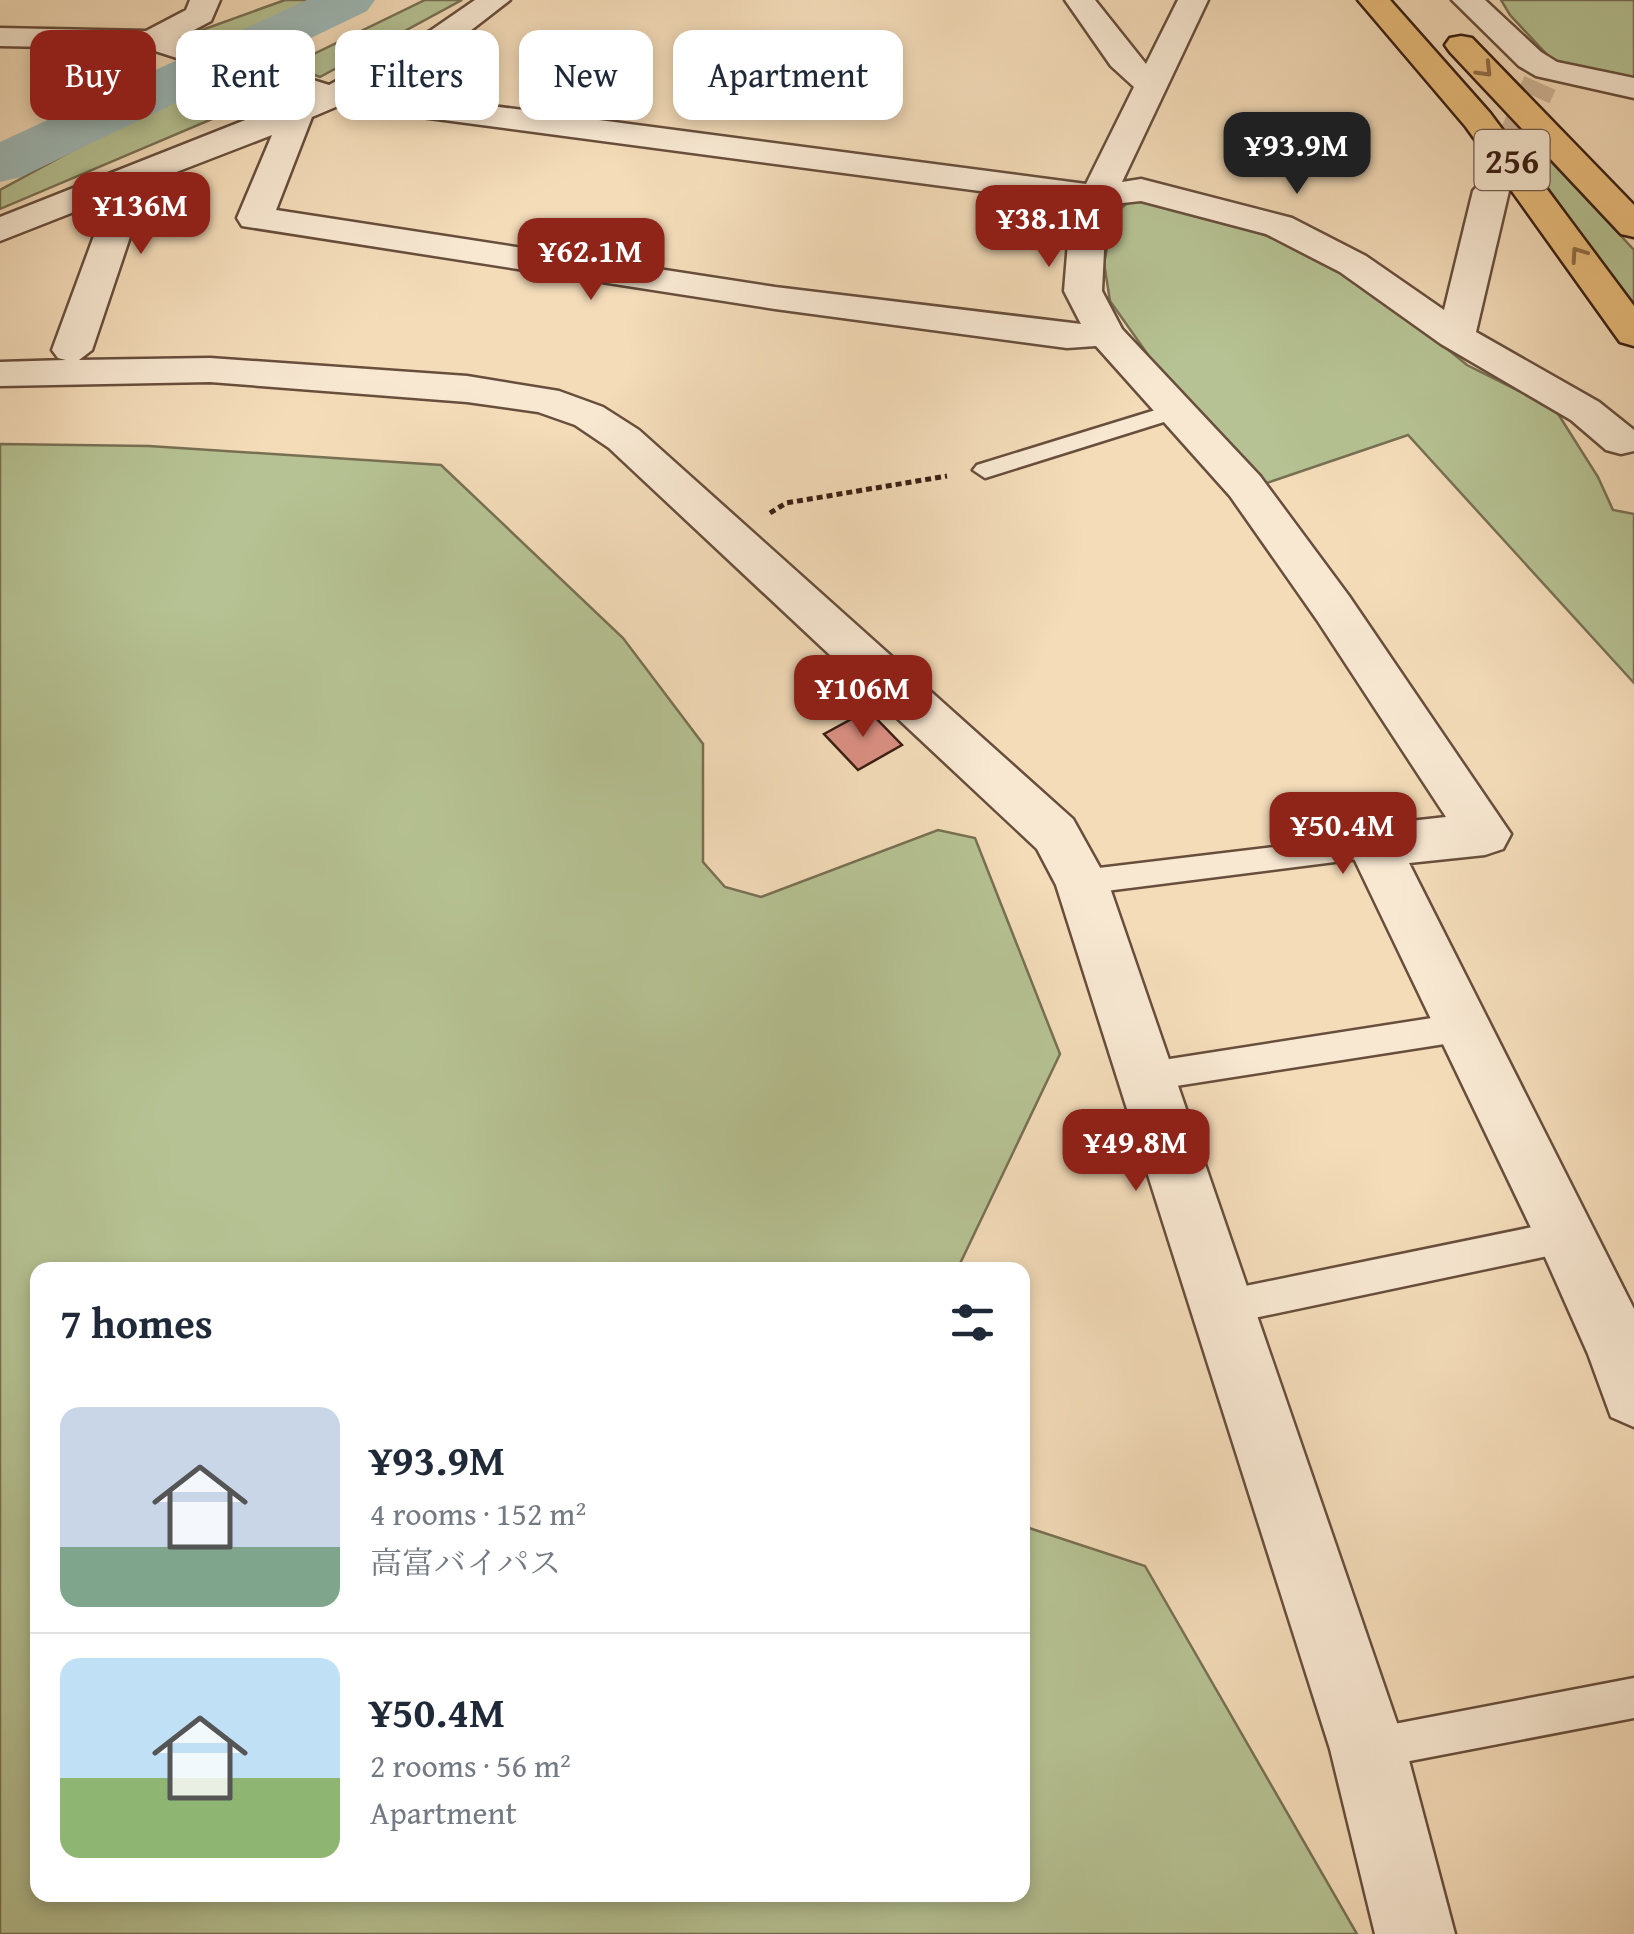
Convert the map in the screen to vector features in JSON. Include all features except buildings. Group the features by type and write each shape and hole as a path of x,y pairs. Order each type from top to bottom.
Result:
{"highway":[{"name":"256","path":"1373,0 1426,54 1516,164 1634,334"},
{"name":"256","path":"1444,28 1634,226"}],"street":[{"path":"163,44 200,15 206,0"},
{"path":"315,100 368,79 463,25 495,0"},
{"path":"1080,0 1122,59 1152,86"},
{"path":"1192,0 1098,196 1088,230 1084,292 1106,334 1256,501 1485,834 1374,846 1567,1236 1619,1348 1634,1394"},
{"path":"1468,0 1544,76 1634,88"},
{"path":"0,37 163,44 176,49"},
{"path":"315,100 1098,196 1142,190 1279,226 1353,264 1455,336 1584,411 1621,441"},
{"path":"0,230 266,120"},
{"path":"304,120 255,218 775,298 1067,336 1106,334"},
{"path":"1455,336 1491,192"},
{"path":"72,350 118,222 83,196"},
{"path":"0,374 210,370 467,389 545,400 589,416 624,439 1027,804 1055,834 1082,882 1368,1749 1414,1934"}],"lane":[{"path":"985,470 1175,411"},
{"path":"1082,882 1374,846"},
{"path":"1144,1077 1464,1027"},
{"path":"1221,1308 1567,1236"},
{"path":"1368,1749 1634,1698"}],"path":[{"path":"730,535 786,503 985,470"}],"green space":[{"path":"285,0 310,0 247,30 202,30"},
{"path":"425,0 462,0 407,30 363,30"},
{"path":"1501,0 1634,0 1634,82 1553,61"},
{"path":"335,44 335,69 320,77 315,75 315,53"},
{"path":"176,100 176,120 210,120 0,209 0,190 135,120 156,120 156,110"},
{"path":"1530,137 1634,250 1634,306 1512,139"},
{"path":"1132,199 1210,216 1306,249 1415,312 1440,343 1467,365 1555,409 1598,477 1613,510 1634,514 1634,683 1408,435 1261,485 1170,386 1110,301 1104,263 1114,214"},
{"path":"0,444 149,446 441,465 623,638 703,744 703,862 725,887 761,897 938,830 975,838 1060,1054 961,1262 30,1262 30,1902 1030,1902 1030,1528 1145,1566 1357,1934 0,1934"}],"waterway":[{"path":"0,164 349,0"}],"tunnel":[{"path":"1491,191 1540,83"}]}
